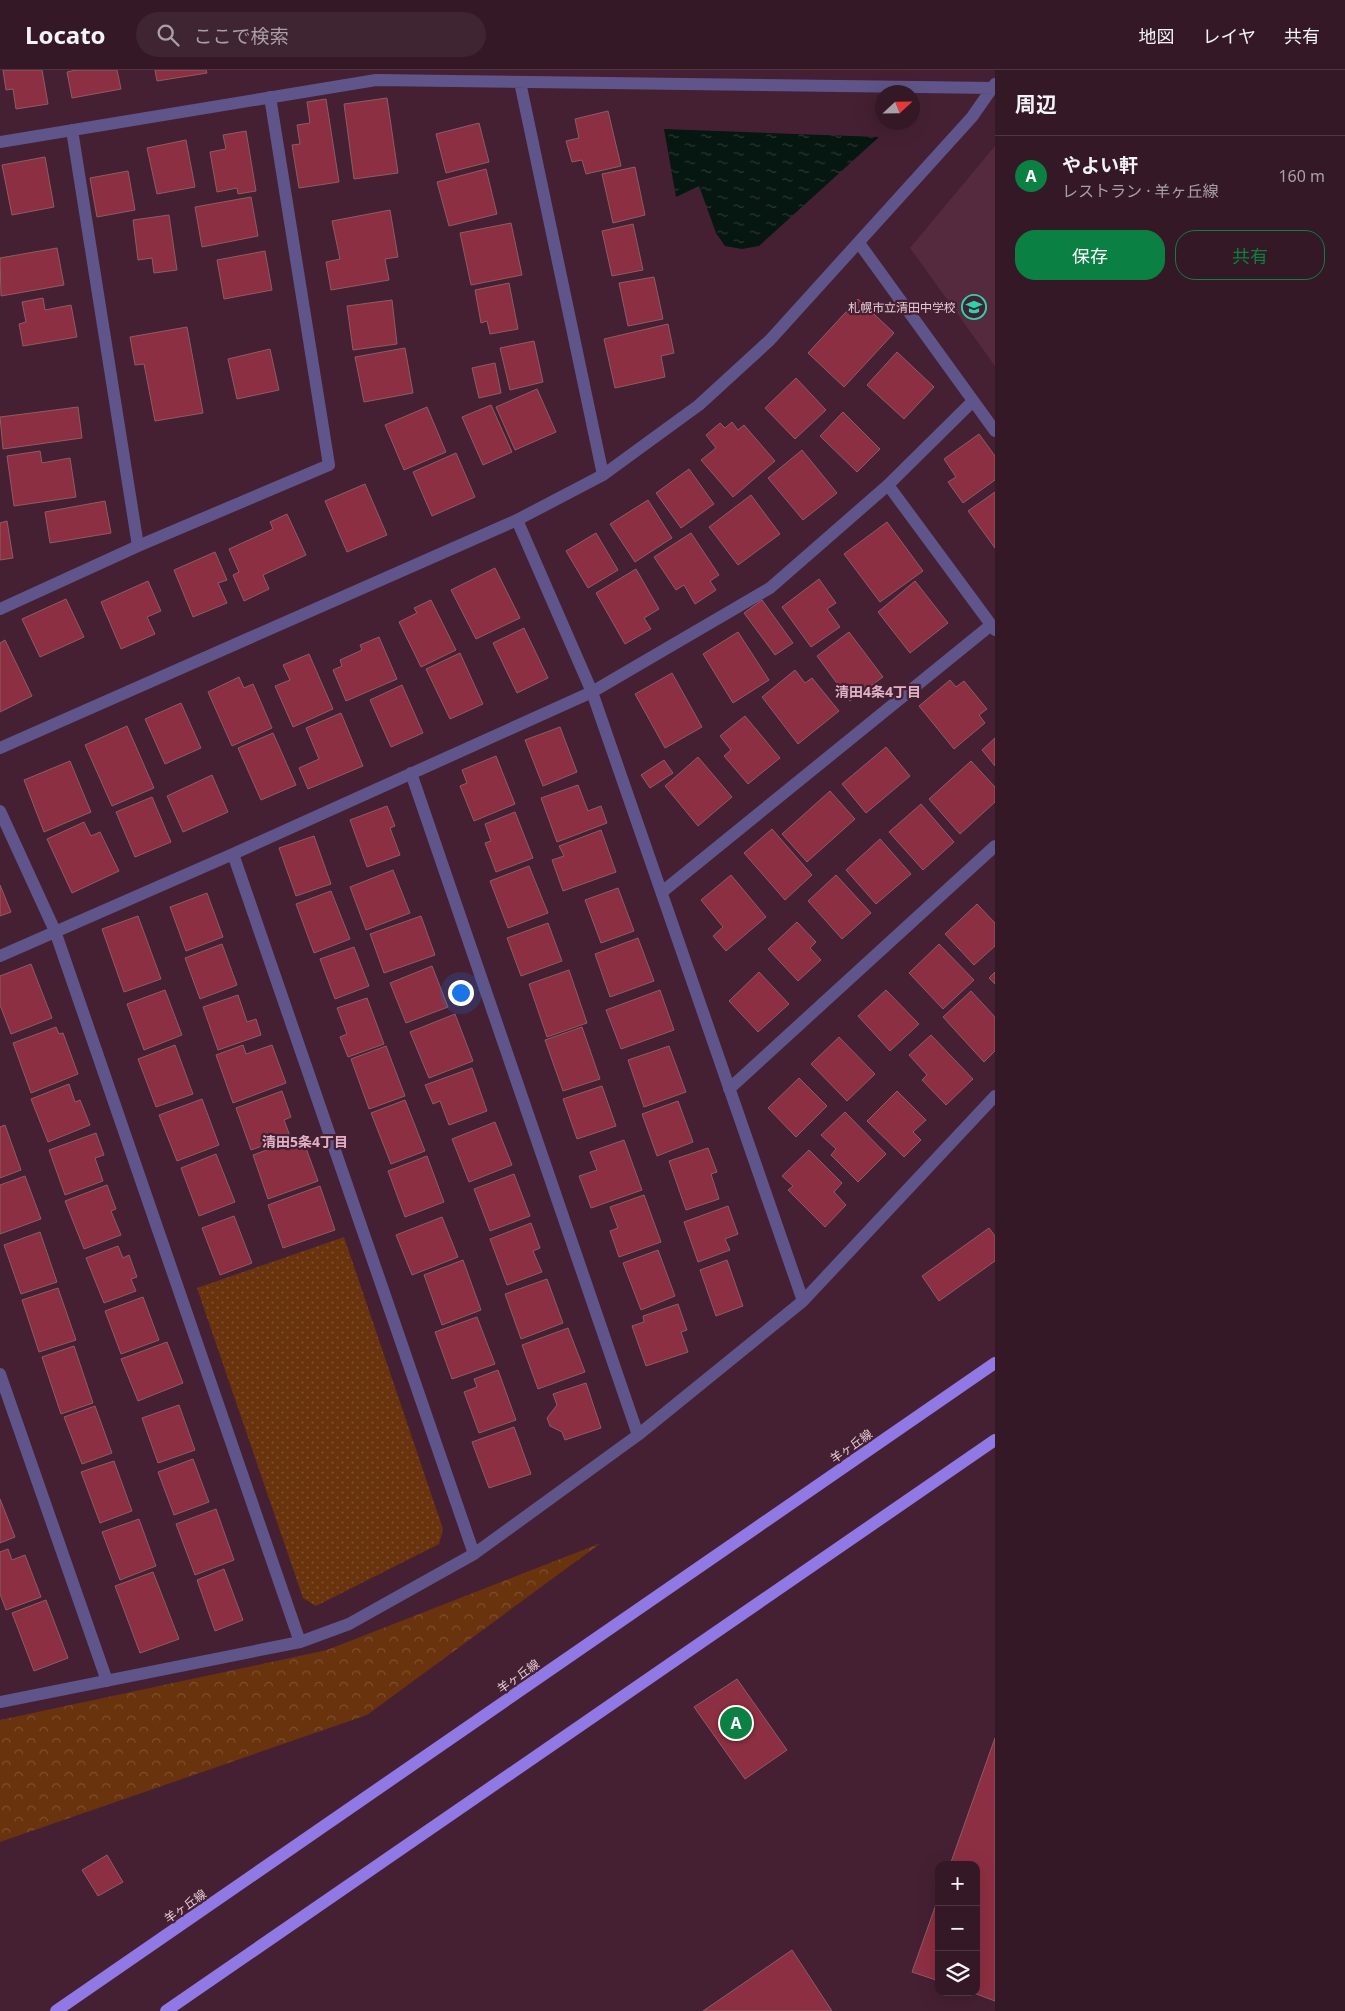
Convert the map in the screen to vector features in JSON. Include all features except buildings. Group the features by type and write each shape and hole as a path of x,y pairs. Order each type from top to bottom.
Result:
{"main road":[{"name":"羊ヶ丘線","path":"56,2011 995,1363"},
{"path":"166,2011 995,1440"}],"street":[{"path":"0,142 416,75 520,82 994,86"},
{"path":"520,82 602,475"},
{"path":"0,748 518,520 602,475 699,405 770,340 972,118 994,86"},
{"path":"0,609 138,546 329,465 270,97"},
{"path":"72,130 138,546"},
{"path":"859,243 995,431"},
{"path":"0,956 233,854 592,692 770,588 888,485 973,401"},
{"path":"662,892 993,628 888,485"},
{"path":"518,520 592,692 803,1301"},
{"path":"412,773 638,1435"},
{"path":"0,811 55,931 300,1642"},
{"path":"729,1090 995,846"},
{"path":"233,854 474,1554"},
{"path":"0,1702 300,1642 349,1624 474,1554 638,1435 803,1301 995,1096"},
{"path":"0,1374 107,1681"}],"shaded area":[{"name":"札幌市立清田中学校","path":"995,146 995,366 910,248"}],"green space":[{"path":"344,1237 443,1529 439,1544 316,1606 303,1598 197,1288"},
{"path":"601,1543 367,1715 0,1842 0,1720 327,1650"}],"water":[{"path":"664,129 879,137 759,246 742,249 725,246 716,233 699,186 676,197"}],"place":[{"name":"札幌市立清田中学校","path":"974,307"},
{"name":"やよい軒","path":"736,1723"}],"district":[{"name":"清田4条4丁目","path":"878,691"},
{"name":"清田5条4丁目","path":"305,1141"}]}
